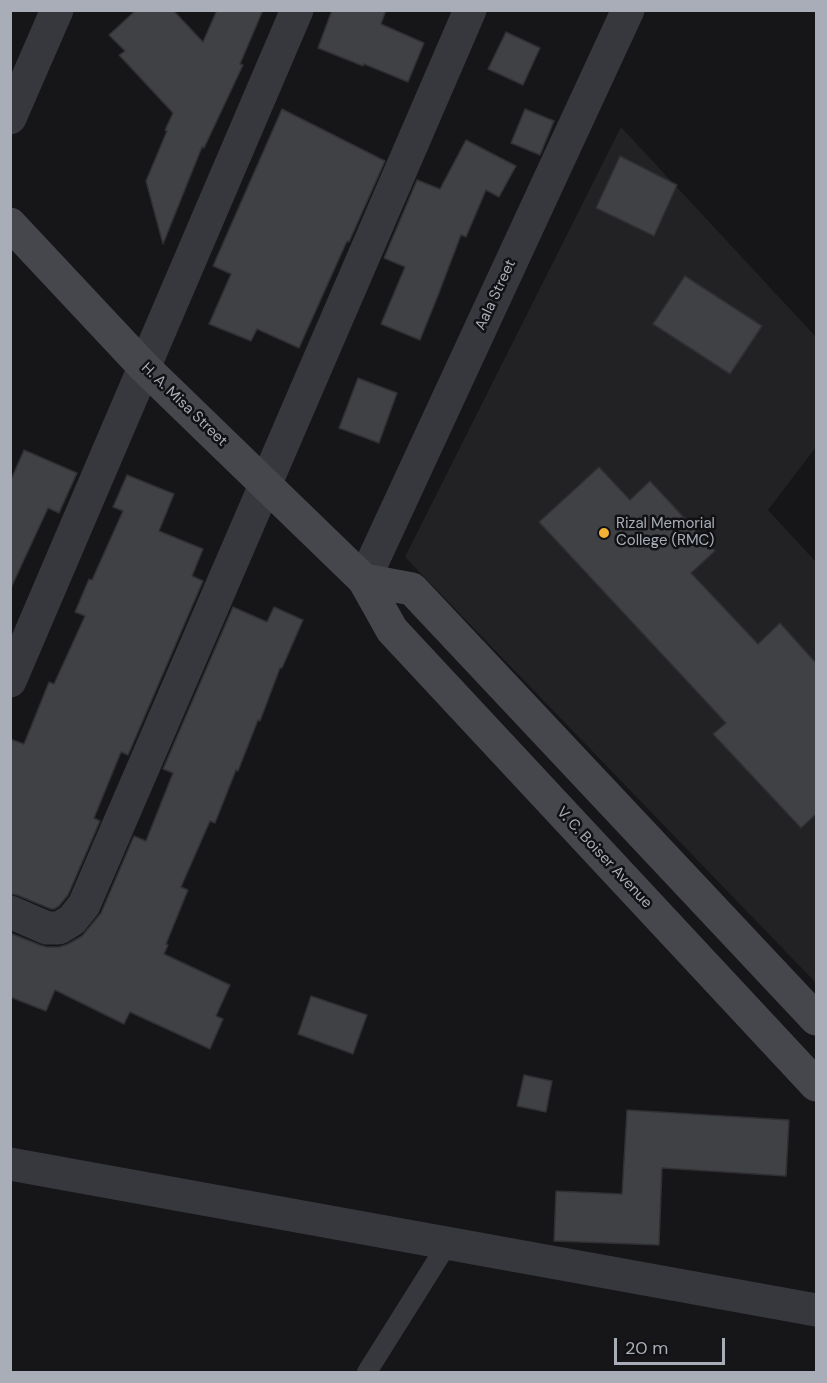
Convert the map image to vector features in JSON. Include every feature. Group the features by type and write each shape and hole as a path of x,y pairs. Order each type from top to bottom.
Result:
{"street":[{"path":"10,118 57,10"},
{"path":"10,681 297,10"},
{"path":"10,912 47,928 59,928 72,920 84,905 470,10"},
{"name":"Aala Street","path":"364,579 628,10"},
{"name":"H. A. Misa Street","path":"10,224 144,367 364,579 392,630"},
{"path":"364,579 412,589 816,1019"},
{"name":"V. C. Boiser Avenue","path":"392,630 816,1085"},
{"path":"694,955 726,924"},
{"path":"10,1164 816,1310"}],"lane":[{"path":"367,1372 448,1243"}],"shaded area":[{"name":"Rizal Memorial College (RMC)","path":"621,127 816,337 816,447 768,510 816,562 816,983 405,557"}],"building":[{"path":"136,10 173,10 203,42 217,10 263,10 240,64 243,65 204,148 202,147 163,244 146,181 173,113 119,55 125,51 109,35"},
{"path":"332,10 386,10 381,24 424,43 408,82 318,48"},
{"path":"506,32 540,48 523,85 488,69"},
{"path":"282,109 385,161 299,348 257,329 251,341 209,324 231,274 213,266"},
{"path":"525,109 554,121 540,155 511,143"},
{"path":"466,140 516,166 499,197 486,190 466,237 461,235 420,340 381,324 405,267 384,258 417,180 440,189"},
{"path":"620,156 677,185 654,236 596,208"},
{"path":"685,276 762,326 730,374 653,324"},
{"path":"358,378 397,393 379,443 339,428"},
{"path":"24,450 77,473 59,513 48,508 10,590 10,482"},
{"path":"599,467 630,500 650,481 715,551 691,573 758,644 780,623 816,663 816,814 801,828 713,734 726,723 539,522"},
{"path":"127,475 174,494 159,531 203,549 192,576 203,581 128,755 121,752 94,818 100,821 68,895 59,906 51,909 10,894 10,739 24,744 49,682 54,684 85,616 75,612 123,511 113,507"},
{"path":"233,607 267,622 274,607 303,620 282,668 280,668 260,721 258,720 215,823 210,821 181,887 188,890 166,944 168,945 164,954 230,985 216,1016 223,1019 210,1049 130,1012 124,1024 55,990 46,1011 10,997 10,933 47,947 59,947 82,936 101,913 134,836 146,841 173,773 163,769"},
{"path":"311,996 367,1015 353,1054 298,1034"},
{"path":"524,1075 552,1081 546,1112 517,1106"},
{"path":"627,1110 789,1120 786,1176 662,1168 659,1245 554,1241 556,1191 622,1194"}],"place":[{"name":"Rizal Memorial College (RMC)","path":"604,533"}]}
